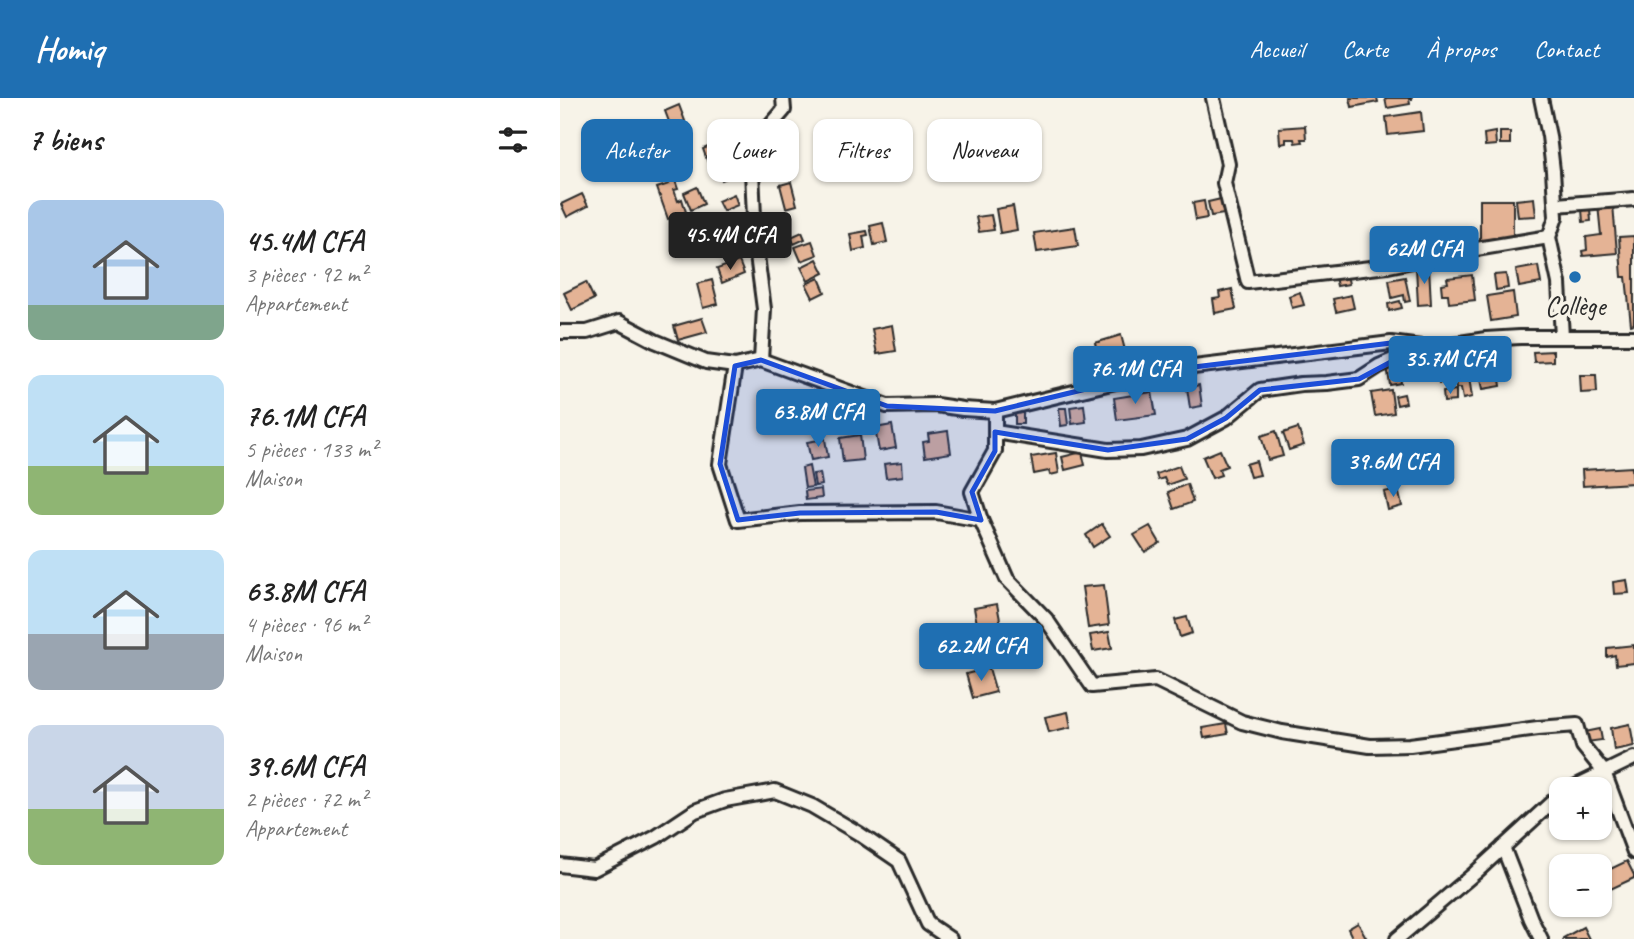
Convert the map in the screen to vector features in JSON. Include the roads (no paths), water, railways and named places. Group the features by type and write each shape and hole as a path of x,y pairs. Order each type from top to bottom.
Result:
{"street":[{"path":"761,360 764,309 755,240 751,148 784,110 783,98"},
{"path":"1213,98 1228,164 1224,183 1248,282 1388,266 1549,237"},
{"path":"1541,98 1549,136 1556,205 1556,217 1549,237 1559,282 1562,337"},
{"path":"1556,205 1634,199"},
{"path":"560,332 587,332 619,322 655,341 706,362 735,366 761,360 887,406 936,405 995,411 1161,371 1391,343 1436,349"},
{"path":"995,432 1108,450 1141,449 1187,439 1226,418 1260,390 1359,379 1402,356 1453,344 1486,339 1634,337"},
{"path":"735,366 720,464 738,520 800,513 936,512 981,520"},
{"path":"995,411 995,451 972,492 981,520 1007,579 1046,619 1092,686 1156,680 1242,722 1282,732 1370,746 1410,745 1577,724 1583,746 1604,772 1634,852"},
{"path":"1594,777 1634,758"},
{"path":"560,865 594,869 656,837 695,811 725,800 775,791 812,806 899,861 928,924 950,939"},
{"path":"1397,939 1549,805"},
{"path":"1503,847 1541,939"}],"place":[{"name":"Collège","path":"1575,277"}]}
